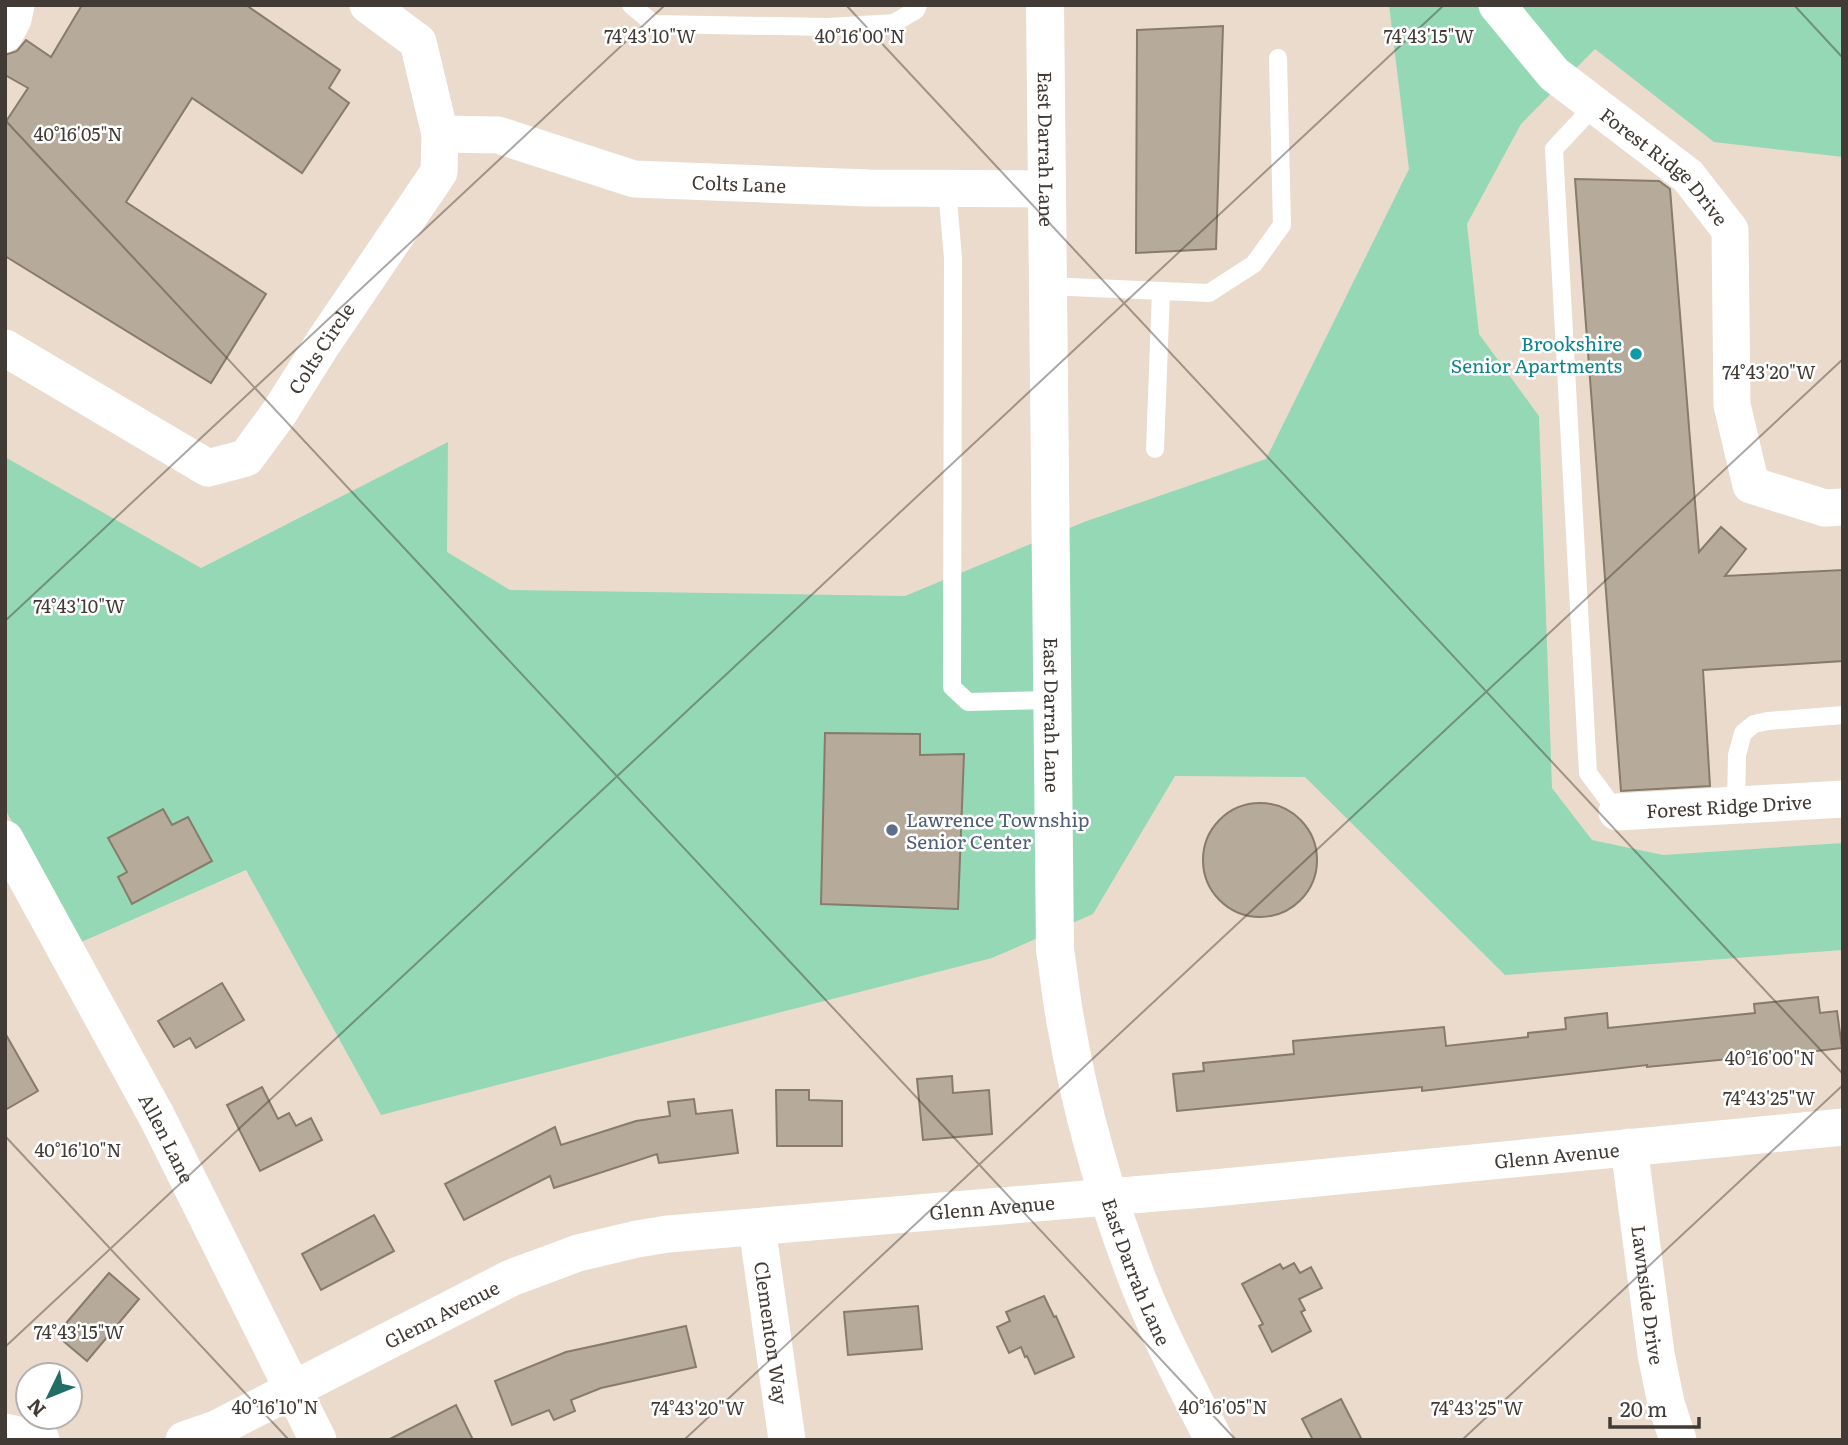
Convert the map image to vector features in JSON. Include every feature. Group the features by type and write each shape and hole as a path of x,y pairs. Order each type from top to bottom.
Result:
{"street":[{"path":"5,34 13,19 16,5"},
{"name":"Colts Circle","path":"5,348 208,468 246,458 279,413 439,172 440,134 418,42 368,5"},
{"name":"East Darrah Lane","path":"1045,5 1055,950 1079,1086 1108,1198 1154,1318 1214,1440"},
{"name":"Forest Ridge Drive","path":"1497,5 1554,74 1689,176 1730,230 1731,405 1751,485 1825,508 1843,507"},
{"name":"Colts Lane","path":"440,134 498,135 634,179 868,188 1046,188"},
{"name":"Forest Ridge Drive","path":"1616,812 1843,799"},
{"name":"Allen Lane","path":"5,839 157,1117 318,1440"},
{"name":"Glenn Avenue","path":"184,1440 216,1429 511,1278 578,1253 637,1239 1108,1198 1843,1127"},
{"name":"Lawnside Drive","path":"1629,1147 1656,1354 1666,1403 1678,1440"},
{"name":"Clementon Way","path":"757,1227 787,1440"},
{"path":"5,1432 41,1440"}],"lane":[{"path":"631,5 653,24 828,27 894,23 916,10 918,5"},
{"path":"1047,286 1209,293 1254,264 1282,225 1278,58"},
{"path":"1595,105 1553,149 1588,773 1616,812"},
{"path":"947,188 953,258 952,687 968,702 1052,700"},
{"path":"1155,449 1161,291"},
{"path":"1736,805 1737,755 1743,733 1754,724 1843,715"}],"green space":[{"path":"1389,5 1843,5 1843,157 1714,142 1595,49 1521,124 1467,224 1479,334 1539,416 1552,788 1592,840 1663,855 1843,843 1843,950 1505,975 1305,777 1175,776 1093,914 992,958 381,1115 246,870 79,943 5,809 5,457 201,568 448,442 447,552 510,590 905,596 1084,522 1266,459 1409,169"}],"building":[{"path":"82,5 246,5 340,70 329,88 349,103 302,173 192,98 126,202 266,294 211,383 5,256 5,123 28,88 5,75 5,55 17,51 26,40 51,57"},
{"path":"1223,26 1216,249 1136,253 1137,30"},
{"name":"Brookshire Senior Apartments","path":"1575,179 1659,181 1670,189 1699,552 1721,527 1746,549 1725,576 1843,570 1843,661 1703,670 1710,786 1621,791"},
{"name":"Lawrence Township Senior Center","path":"825,733 920,734 920,755 964,754 958,909 821,904"},
{"path":"1260,803 1282,808 1300,820 1312,838 1317,860 1312,882 1300,900 1282,912 1260,917 1238,912 1220,900 1208,882 1203,860 1208,838 1220,820 1238,808"},
{"path":"163,809 172,825 188,817 212,861 132,904 118,877 127,872 108,838"},
{"path":"222,983 244,1020 196,1048 190,1038 174,1047 158,1021"},
{"path":"1818,997 1820,1013 1837,1011 1842,1048 1760,1058 1647,1065 1422,1091 1422,1087 1177,1111 1173,1074 1204,1071 1203,1063 1294,1054 1293,1041 1444,1027 1446,1046 1528,1037 1528,1033 1566,1029 1565,1018 1607,1013 1608,1028 1755,1013 1754,1004"},
{"path":"5,1033 38,1091 5,1110"},
{"path":"952,1076 953,1093 989,1090 992,1134 923,1140 917,1079"},
{"path":"262,1087 278,1119 289,1113 296,1126 311,1118 322,1140 260,1171 227,1105"},
{"path":"776,1090 809,1090 809,1100 842,1101 842,1146 777,1146"},
{"path":"694,1099 696,1114 732,1110 738,1153 659,1163 657,1154 554,1188 550,1176 464,1220 445,1184 555,1127 561,1145 636,1121 670,1116 668,1102"},
{"path":"374,1215 394,1251 321,1290 302,1254"},
{"path":"1294,1263 1300,1273 1311,1267 1322,1288 1299,1299 1305,1310 1301,1312 1311,1331 1272,1352 1259,1326 1263,1324 1242,1284 1280,1264 1283,1269"},
{"path":"109,1273 139,1299 87,1361 56,1335"},
{"path":"1044,1296 1074,1357 1035,1374 1021,1347 1009,1353 997,1327 1010,1321 1006,1312"},
{"path":"918,1306 922,1349 848,1355 844,1312"},
{"path":"686,1326 696,1367 601,1388 571,1400 575,1411 554,1420 549,1410 512,1425 495,1381 566,1352"},
{"path":"1341,1399 1362,1440 1313,1440 1302,1419"},
{"path":"456,1405 473,1440 388,1440"}],"place":[{"name":"Brookshire Senior Apartments","path":"1636,354"},
{"name":"Lawrence Township Senior Center","path":"892,830"}]}
